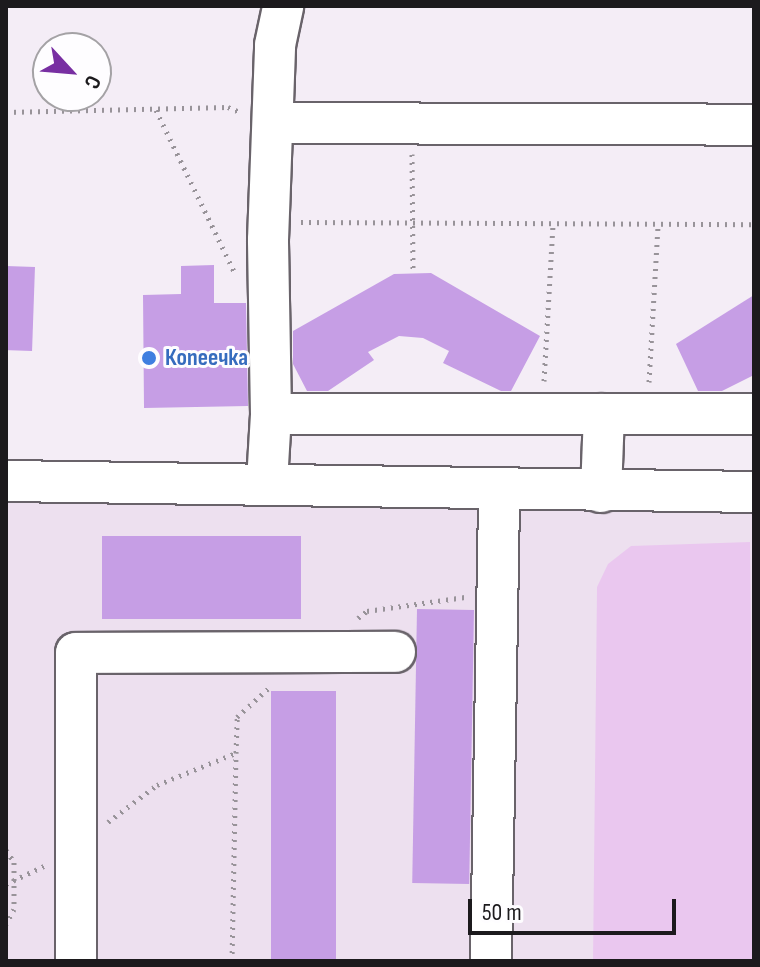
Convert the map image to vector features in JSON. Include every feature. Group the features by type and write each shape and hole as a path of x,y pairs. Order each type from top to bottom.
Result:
{"lane":[{"path":"267,482 271,414 268,240 275,45 283,6"},
{"path":"273,123 754,125"},
{"path":"271,414 754,414"},
{"path":"601,492 604,414"},
{"path":"6,481 267,482 601,492 754,492"},
{"path":"491,961 499,489"},
{"path":"76,961 76,653 395,652"}],"path":[{"path":"6,112 228,107 273,123"},
{"path":"156,110 235,275 284,222 754,224"},
{"path":"412,124 413,273"},
{"path":"542,415 553,223"},
{"path":"648,414 658,224"},
{"path":"355,619 367,611 498,592"},
{"path":"232,961 237,717 309,652"},
{"path":"6,884 14,884 76,846 157,785 236,753"},
{"path":"6,850 14,862 14,909 6,924"}],"shaded area":[{"path":"6,499 754,512 746,961 6,961"},
{"path":"750,542 754,961 593,961 597,587 608,564 631,546"}],"building":[{"path":"214,265 214,303 246,303 248,406 144,408 143,295 181,294 181,266"},
{"path":"6,266 35,267 32,351 6,350"},
{"path":"431,273 540,336 511,391 501,391 443,363 449,351 423,338 399,336 368,352 374,360 328,391 307,391 293,364 293,331 394,274"},
{"path":"754,295 754,375 722,391 698,391 676,344"},
{"path":"102,536 301,536 301,619 102,619"},
{"path":"417,609 474,610 469,884 412,883"},
{"path":"271,691 336,691 336,961 271,961"}],"place":[{"name":"Копеечка","path":"149,358"}]}
